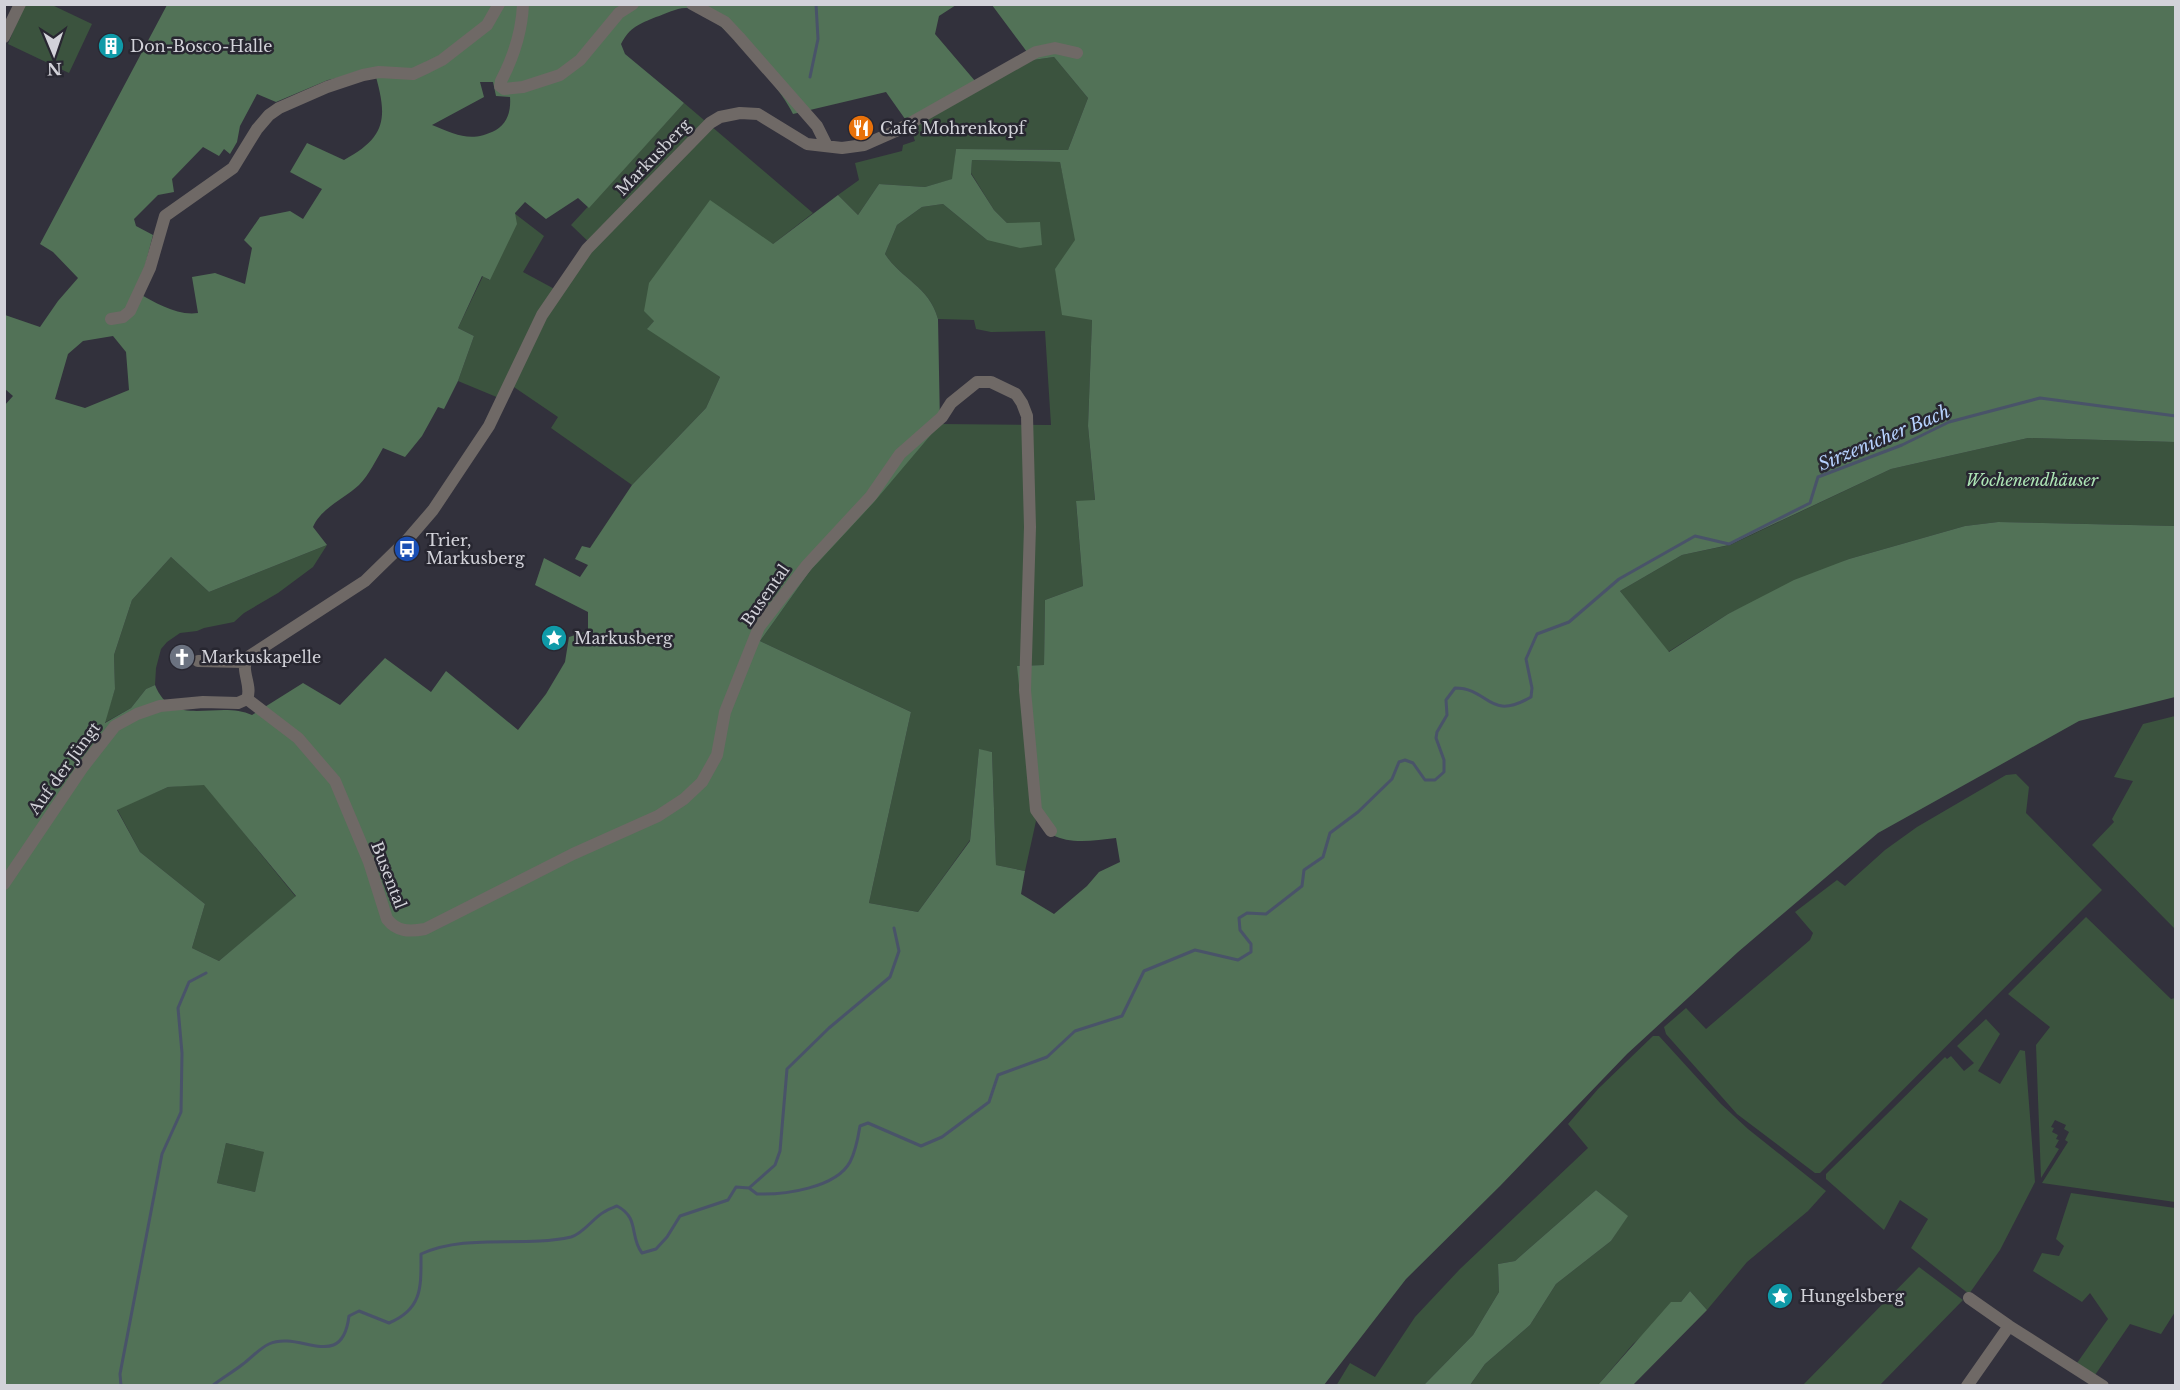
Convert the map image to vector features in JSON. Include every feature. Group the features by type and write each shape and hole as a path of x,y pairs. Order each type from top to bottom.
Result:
{"street":[{"path":"4,37 20,4"},
{"path":"111,319 123,317 130,311 150,268 165,216 233,168 257,129 269,115 279,108 327,87 363,75 379,72 413,74 428,67 442,60 487,25 499,4"},
{"path":"523,4 518,36 501,81 500,86 504,89 523,87 560,75 580,60 619,13 633,4"},
{"path":"692,4 725,22 817,126 827,146"},
{"name":"Markusberg","path":"244,662 255,651 309,619 365,581 408,539 433,510 489,426 542,315 586,249 702,130 720,117 740,113 758,114 807,144 842,148 864,145 898,130 1036,52 1055,48 1077,53"},
{"name":"Busental","path":"247,699 298,738 335,781 369,862 387,919 392,926 406,931 425,929 573,854 658,816 684,800 702,782 717,755 725,712 759,627 807,565 871,496 900,454 942,417 951,403 977,382 991,382 1016,394 1027,416 1030,527 1025,690 1036,810 1051,831"},
{"path":"198,661 244,662 249,694 247,699"},
{"name":"Auf der Jüngt","path":"4,884 76,776 115,726 137,714 160,706 179,703 238,702 247,699"},
{"path":"1969,1298 2103,1386"},
{"path":"1966,1386 2010,1326"}],"green space":[{"path":"24,5 52,5 92,24 69,73 8,44"},
{"path":"167,5 956,5 939,16 935,34 981,88 910,126 886,92 793,114 776,87 747,52 715,21 700,12 683,8 645,22 632,30 621,44 625,54 684,103 589,208 578,198 546,219 525,202 515,213 517,224 490,280 482,276 458,328 474,336 458,381 444,409 438,407 422,436 405,457 383,448 359,485 321,514 313,527 327,545 209,592 171,557 132,600 114,655 115,689 105,723 131,708 146,689 155,685 163,699 185,710 239,711 252,715 303,683 340,705 385,658 431,692 446,671 518,730 546,694 565,662 569,637 588,631 588,612 535,585 544,558 580,577 588,565 575,559 582,546 590,548 632,485 706,408 720,377 647,329 654,321 644,311 649,283 710,200 773,244 838,195 858,215 879,184 925,187 952,179 956,149 1068,150 1088,98 1054,57 1033,60 992,5 2175,5 2175,442 2028,438 1891,469 1729,545 1682,555 1620,591 1669,652 1728,614 1794,580 1849,559 1965,526 1998,522 2175,526 2175,697 2079,721 1878,833 1738,952 1627,1054 1500,1186 1406,1279 1324,1385 5,1385 4,406 13,396 5,389 5,315 40,327 78,278 53,252 40,244","holes":["374,70 381,100 381,123 370,142 344,160 307,143 290,172 322,189 303,219 290,211 260,217 244,240 252,248 245,284 215,273 192,277 198,313 175,311 138,293 153,235 136,226 134,219 158,195 174,192 172,179 203,147 219,156 224,149 230,154 237,142 240,126 257,94 276,102 328,80","480,82 493,82 496,96 510,97 508,116 496,130 471,137 432,125 484,97","972,160 1060,162 1075,240 1055,269 1062,315 1092,320 1088,426 1095,500 1076,501 1083,586 1045,600 1044,665 1017,666 1032,810 1039,822 1056,837 1078,841 1116,838 1120,862 1099,872 1087,886 1054,914 1021,894 1025,871 996,865 992,752 979,749 970,841 918,912 869,903 911,712 760,641 810,571 874,502 940,424 938,319 934,308 922,291 885,254 897,225 922,207 943,204 987,240 1020,248 1042,245 1040,222 1007,223 994,210 971,174","113,336 126,352 129,390 85,408 55,399 68,354 83,341","204,785 296,896 219,961 192,948 205,904 140,852 117,810 168,787","226,1143 264,1152 255,1192 217,1183"]},
{"path":"1054,57 1088,98 1068,150 956,149 953,179 925,187 879,184 858,215 838,195 859,180 855,163 902,151 903,145 915,141 910,126 1033,60"},
{"path":"684,103 813,213 773,244 654,321 648,328 720,377 706,408 632,485 551,428 558,417 508,383 499,398 458,381 474,336 458,328 483,276 489,280 514,213 544,236 523,272 560,292 594,247 571,225"},
{"path":"972,160 1060,162 1092,320 1088,426 1095,501 1076,502 1083,586 1045,600 1044,665 1018,666 1032,810 1036,821 1025,871 996,865 992,752 979,750 970,840 918,912 869,903 911,712 760,641 810,571 940,424 1051,425 1045,331 991,332 976,329 974,320 938,319 934,308 922,291 885,254 897,225 922,207 943,204 987,240 1007,223 994,210 971,173"},
{"name":"Wochenendhäuser","path":"2028,438 2175,442 2175,526 1998,522 1965,526 1849,559 1728,614 1668,652 1620,591 1682,555 1730,545 1891,469"},
{"path":"327,545 313,567 234,622 180,633 167,642 161,649 156,668 155,685 146,689 131,708 104,723 115,689 114,655 132,600 171,557 209,592"},
{"path":"2176,716 2175,929 2092,845 2114,822 2112,819 2133,781 2114,777 2143,724"},
{"path":"2016,774 2029,787 2026,813 2102,890 1820,1173 1815,1173 1737,1114 1666,1034 1664,1027 1686,1008 1706,1029 1810,940 1813,933 1795,912 1837,880 1845,886 1885,850 1917,827 2006,775"},
{"path":"204,784 296,897 219,961 192,948 205,904 140,852 117,809 168,787"},
{"path":"2086,917 2171,999 2175,998 2175,1202 2042,1183 2068,1142 2065,1140 2069,1132 2064,1129 2066,1125 2055,1120 2051,1127 2054,1128 2052,1132 2058,1135 2056,1139 2059,1140 2055,1147 2059,1149 2041,1178 2036,1045 2050,1027 2008,994"},
{"path":"1986,1019 2000,1034 1978,1071 2000,1084 2020,1050 2025,1051 2035,1182 2000,1250 1969,1294 1911,1248 1928,1219 1900,1200 1884,1230 1826,1179 1826,1174 1945,1057 1947,1059 1951,1056 1964,1071 1974,1063 1957,1046"},
{"path":"1653,1036 1659,1036 1721,1104 1748,1129 1826,1191 1808,1211 1747,1262 1707,1310 1690,1291 1681,1302 1633,1344 1598,1385 1470,1385 1485,1364 1530,1325 1556,1284 1611,1241 1627,1216 1596,1190 1515,1261 1498,1264 1499,1292 1473,1335 1424,1385 1336,1386 1350,1363 1375,1377 1415,1317 1460,1269 1588,1148 1568,1124 1598,1089"},
{"path":"226,1143 265,1152 255,1192 217,1183"},
{"path":"1596,1190 1628,1216 1611,1241 1556,1284 1530,1325 1485,1364 1470,1385 1424,1385 1473,1335 1499,1292 1498,1264 1515,1261"},
{"path":"2071,1193 2175,1208 2175,1312 2161,1334 2130,1324 2095,1375 2077,1363 2108,1319 2090,1293 2082,1302 2033,1271 2042,1253 2059,1256 2064,1246 2056,1239"},
{"path":"1919,1267 1963,1300 1880,1385 1802,1386"},
{"path":"1690,1291 1707,1310 1633,1385 1598,1385 1671,1302 1681,1302"}],"waterway":[{"path":"810,77 818,39 816,4"},
{"name":"Sirzenicher Bach","path":"212,1386 269,1344 281,1341 329,1346 338,1342 345,1333 349,1316 359,1311 389,1323 400,1317 408,1311 418,1295 421,1254 457,1244 552,1240 571,1237 580,1233 607,1210 617,1206 629,1216 642,1253 656,1249 667,1237 680,1216 728,1200 736,1187 749,1188 757,1194 781,1193 822,1184 833,1178 850,1162 860,1126 868,1123 921,1146 942,1137 989,1102 998,1075 1047,1057 1075,1031 1122,1016 1144,971 1195,950 1238,960 1251,952 1251,944 1240,930 1239,918 1247,913 1266,914 1302,886 1304,870 1323,857 1330,833 1358,812 1392,779 1399,762 1405,760 1413,763 1425,780 1435,780 1444,772 1444,760 1436,738 1447,715 1446,700 1455,688 1467,689 1497,705 1517,704 1531,697 1532,688 1526,659 1537,634 1569,622 1619,579 1695,536 1729,544 1810,503 1818,477 1902,445 1949,422 2040,398 2176,416"},
{"path":"749,1188 775,1165 780,1151 787,1069 829,1028 890,977 899,951 894,928"},
{"path":"121,1386 120,1374 162,1154 181,1112 182,1053 178,1008 189,982 206,973"}],"place":[{"name":"Don-Bosco-Halle","path":"111,46"},
{"name":"Café Mohrenkopf","path":"861,128"},
{"name":"Trier, Markusberg","path":"407,549"},
{"name":"Markusberg","path":"554,638"},
{"name":"Markuskapelle","path":"182,657"},
{"name":"Hungelsberg","path":"1780,1296"}]}
